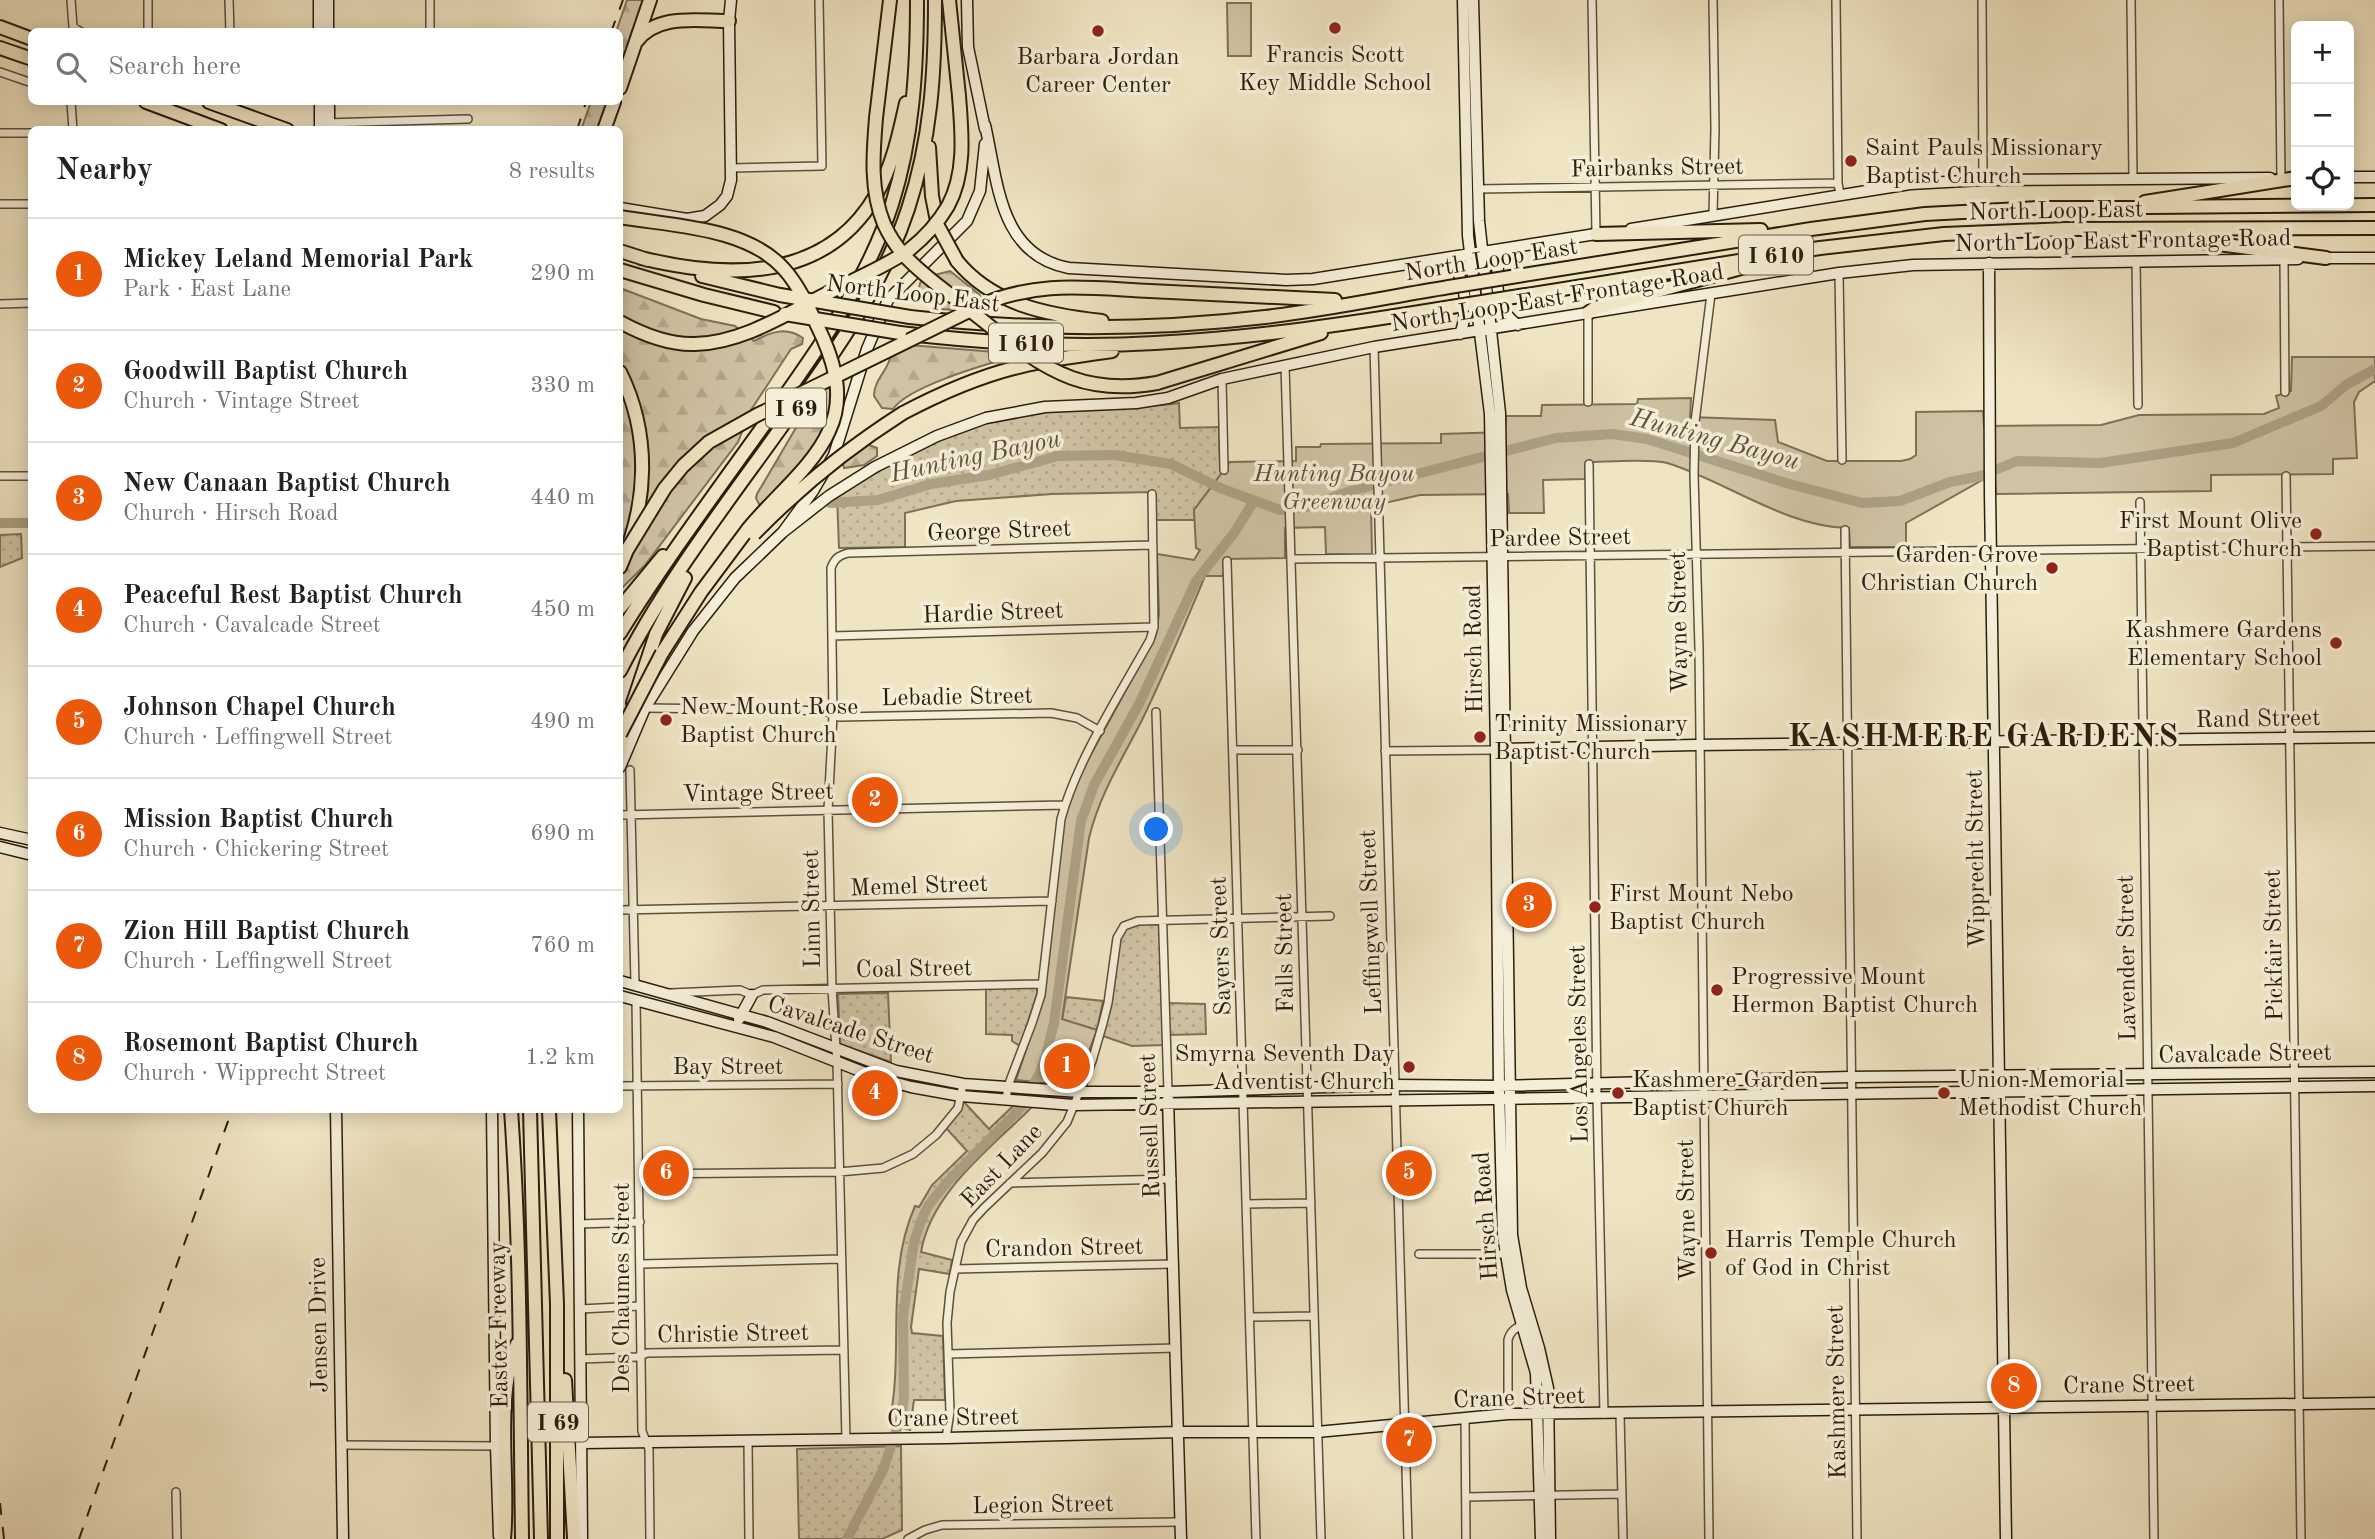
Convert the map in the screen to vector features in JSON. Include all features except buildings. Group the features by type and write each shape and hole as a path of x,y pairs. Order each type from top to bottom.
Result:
{"highway":[{"path":"623,79 650,0"},
{"path":"890,0 876,118 873,178 878,205 893,240 912,264 976,315 1052,369 1080,380 1111,386 1157,383 1374,319"},
{"name":"I 69","path":"623,629 816,352 872,254 891,206 906,153 916,55 917,0"},
{"name":"I 69","path":"623,666 660,601 838,346 869,296 890,254 907,211 929,124 935,64 935,0"},
{"path":"623,323 673,342 695,344 719,341 765,324 902,255 936,223 955,189 962,146 949,0"},
{"path":"636,42 649,27 658,24 675,21 729,21"},
{"path":"0,27 28,38"},
{"path":"0,49 28,58"},
{"path":"641,258 719,271 758,270 803,258 837,239 867,209 884,179 901,122 916,55"},
{"path":"154,105 210,126"},
{"path":"217,105 276,126"},
{"path":"605,126 613,105"},
{"path":"929,124 932,196 938,226 957,261 971,277 986,288 1030,308 1084,318 1161,326"},
{"path":"2120,208 2148,201 2291,179"},
{"name":"North Loop East","path":"623,252 780,295 910,317 1051,327 1161,326 1286,314 1811,229 1945,212 2038,208 2375,205"},
{"path":"623,218 740,239 760,249 780,264 792,280 828,351 835,372 837,393 835,416 830,430 813,457 708,582 662,653 623,727"},
{"name":"North Loop East","path":"623,271 774,312 900,333 1052,345 1153,344 1289,332 1820,248 1957,233 2375,228"},
{"path":"1596,234 1811,229"},
{"path":"2110,230 2326,258"},
{"path":"1588,313 1595,308 1820,248"},
{"path":"627,550 659,496 683,466 709,442 757,415 1008,294 1049,287 1311,300 1378,299"},
{"path":"751,531 840,456 903,413 935,396 1018,366 1153,344"},
{"path":"623,379 634,405 643,454 640,499 623,560"},
{"path":"623,739 656,634 727,504"},
{"path":"623,604 703,511"},
{"name":"Eastex Freeway","path":"511,1113 515,1171 522,1539"},
{"name":"I 69","path":"530,1113 539,1412 539,1539"},
{"name":"I 69","path":"549,1113 558,1339 557,1539"},
{"path":"505,1539 505,1402 509,1362 519,1337"},
{"path":"558,1339 564,1357 575,1539"}],"main road":[{"path":"318,0 319,28"},
{"path":"328,0 328,28"},
{"path":"623,208 687,219 705,216 727,196 732,168 729,21 731,0"},
{"path":"967,0 968,47 1005,214 1013,231 1034,255 1058,266 1082,270 1313,279 1713,215 1839,188 1983,180 2291,178"},
{"name":"Hirsch Road","path":"1463,0 1482,253 1495,365 1504,1100 1509,1254 1544,1415 1546,1496"},
{"name":"Hirsch Road","path":"1473,0 1465,133 1469,255 1490,414 1496,438"},
{"path":"320,105 324,126"},
{"path":"324,126 328,105"},
{"path":"623,760 645,708 701,621 735,579 783,532 813,491 834,455 867,349 887,300 955,235 967,221 975,205 983,174 985,125"},
{"path":"1465,133 1469,148 1470,179 1477,189"},
{"path":"2354,177 2375,177"},
{"path":"1495,365 1497,344 1502,334 1515,326 1503,310 1500,298 1497,272 1504,249"},
{"name":"North Loop East Frontage Road","path":"783,532 829,496 875,467 910,448 986,418 1045,407 1136,403 1168,398 1222,379 1374,346 1492,330 1839,273 1913,265 2375,258"},
{"path":"1439,259 1455,267 1464,289 1465,319 1460,334"},
{"name":"Wipprecht Street","path":"1989,263 1989,459 2006,1539"},
{"name":"Rand Street","path":"1501,749 2375,737"},
{"path":"5,834 28,837"},
{"path":"0,847 28,854"},
{"name":"Cavalcade Street","path":"623,982 786,1029 897,1071 963,1084 1080,1092 1850,1077 2375,1072"},
{"path":"737,1027 740,1015 752,995"},
{"name":"Cavalcade Street","path":"623,997 774,1037 895,1083 961,1096 1074,1105 2375,1086"},
{"path":"895,1083 897,1071"},
{"path":"2220,1088 2221,1074"},
{"path":"2072,1076 2072,1090"},
{"path":"1924,1077 1924,1093"},
{"path":"1775,1079 1776,1095"},
{"name":"Russell Street","path":"1168,1092 1181,1539"},
{"name":"Jensen Drive","path":"335,1113 343,1539"},
{"path":"492,1113 499,1539"},
{"path":"578,1113 582,1539"},
{"name":"Crane Street","path":"582,1443 1317,1432 1508,1415 2375,1403"},
{"path":"1541,1539 1546,1496"},
{"path":"1546,1496 1550,1539"}],"street":[{"path":"71,0 75,28"},
{"path":"148,0 148,28"},
{"path":"229,0 230,28"},
{"path":"430,0 430,28"},
{"path":"732,168 822,166 819,0"},
{"path":"1592,0 1596,234"},
{"path":"1713,0 1713,215"},
{"path":"1836,0 1839,188"},
{"path":"1982,0 1983,180"},
{"path":"2131,0 2133,179"},
{"path":"2279,0 2281,177"},
{"path":"0,72 28,82"},
{"path":"71,105 73,126"},
{"path":"324,126 468,119"},
{"path":"0,133 28,133"},
{"name":"Fairbanks Street","path":"1477,189 1715,186 1839,188"},
{"path":"0,204 28,204"},
{"path":"2284,259 2285,392"},
{"path":"2136,261 2138,405"},
{"path":"1839,273 1842,460"},
{"name":"Wayne Street","path":"1709,1539 1694,474 1698,389 1711,294"},
{"path":"0,304 28,303"},
{"path":"1588,313 1588,402"},
{"name":"Leffingwell Street","path":"1374,346 1408,1539"},
{"name":"Falls Street","path":"1285,366 1321,1539"},
{"path":"1222,379 1224,470"},
{"name":"Los Angeles Street","path":"1589,464 1604,1414"},
{"path":"0,476 28,476"},
{"name":"Pickfair Street","path":"2286,476 2301,1539"},
{"path":"1010,1100 1008,1086 1032,1023 1042,984 1061,819 1065,805 1100,731 1150,640 1154,627 1152,494"},
{"name":"Lavender Street","path":"2140,502 2154,1539"},
{"name":"Kashmere Street","path":"1845,530 1857,1539"},
{"name":"George Street","path":"846,554 1153,545"},
{"name":"Pardee Street","path":"1292,559 2375,546"},
{"name":"Linn Street","path":"846,554 834,560 831,568 833,715 828,810 832,989 838,1084 846,1440"},
{"name":"Sayers Street","path":"1227,561 1256,1539"},
{"name":"Hardie Street","path":"832,636 1154,627"},
{"name":"Lebadie Street","path":"645,708 799,710 827,712 839,717 1051,713 1077,718 1100,731"},
{"name":"Russell Street","path":"1156,712 1165,919 1168,1092"},
{"name":"Rand Street","path":"1385,751 1501,749"},
{"path":"1234,750 1298,750"},
{"path":"631,770 635,985"},
{"name":"Vintage Street","path":"623,815 1065,805"},
{"name":"Memel Street","path":"623,910 1052,901"},
{"name":"East Lane","path":"946,1438 950,1412 948,1315 957,1252 966,1230 984,1208 1054,1140 1067,1122 1092,1061 1108,1003 1116,943 1124,926 1134,921 1165,919 1330,916"},
{"name":"Coal Street","path":"663,993 740,990 752,995 763,990 1042,984"},
{"name":"Des Chaumes Street","path":"636,1000 640,1355 642,1432 647,1442 650,1539"},
{"name":"Bay Street","path":"623,1086 838,1084"},
{"path":"639,1174 839,1172 883,1168 913,1154 948,1122 958,1108 963,1084"},
{"path":"1009,1183 1172,1178"},
{"path":"1247,1204 1311,1203"},
{"path":"579,1224 640,1222"},
{"path":"1419,1254 1509,1254"},
{"path":"641,1264 841,1259"},
{"name":"Crandon Street","path":"955,1269 1174,1264"},
{"path":"580,1309 640,1307"},
{"path":"1251,1317 1314,1316"},
{"path":"1508,1415 1509,1334 1526,1324"},
{"path":"948,1354 1175,1348"},
{"name":"Christie Street","path":"580,1359 660,1353 844,1350"},
{"path":"1620,1414 1623,1539"},
{"path":"1465,1418 1466,1539"},
{"path":"748,1441 749,1539"},
{"path":"341,1445 496,1446"},
{"path":"176,1492 177,1539"},
{"path":"1466,1497 1620,1494"},
{"name":"Legion Street","path":"908,1539 942,1525 1181,1522"}],"green space":[{"path":"627,0 644,0 623,60 623,28 617,28"},
{"path":"1227,3 1251,3 1251,56 1228,56"},
{"path":"590,105 607,105 599,126 582,126"},
{"path":"950,271 980,295 980,299 965,311 941,309 931,301 925,303 920,294 923,278"},
{"path":"623,289 701,319 735,326 754,341 785,331 803,338 802,344 791,349 751,410 738,442 645,565 623,587"},
{"path":"909,345 1009,355 1008,358 929,385 901,401 893,409 882,408 874,396 877,384 891,353"},
{"name":"Hunting Bayou Greenway","path":"2292,357 2375,357 2375,381 2359,392 2354,402 2357,458 2333,459 2333,474 2211,475 2211,491 1996,494 1995,478 1986,478 1906,523 1906,547 1850,547 1849,528 1826,526 1779,512 1667,463 1639,460 1586,462 1585,479 1543,480 1544,513 1509,513 1508,494 1420,495 1371,506 1372,554 1326,554 1325,527 1285,528 1285,558 1224,559 1223,576 1205,576 1150,702 1105,791 1089,838 1062,1019 1097,1030 1076,1086 1016,1080 1036,1020 1063,821 1076,782 1156,635 1159,614 1157,554 1194,560 1200,550 1196,548 1194,510 1230,462 1296,461 1296,447 1320,447 1321,444 1441,443 1441,434 1505,432 1506,416 1541,416 1542,405 1637,404 1638,399 1691,398 1690,417 1775,420 1778,442 1827,461 1901,461 1916,455 1916,412 1983,411 1984,426 2101,425 2139,415 2264,414 2279,408 2276,396 2291,391"},
{"path":"830,373 831,404 824,431 798,467 760,506 757,494 800,421 801,413"},
{"path":"1179,403 1180,428 1219,427 1220,462 1230,462 1194,510 1195,520 1155,520 1154,492 1052,494 956,501 905,513 905,547 839,548 837,496 878,470 943,437 989,421 1033,413"},
{"path":"864,443 877,448 877,456 864,465 844,468 842,459"},
{"path":"21,534 22,558 0,567 0,535"},
{"path":"1156,922 1160,926 1163,1045 1132,1046 1103,1036 1115,963 1121,937 1128,927"},
{"path":"1032,985 1037,988 1037,994 1020,1046 1012,1041 1012,1035 986,1034 986,987"},
{"path":"888,993 891,1062 840,1044 838,994"},
{"path":"1066,997 1103,1001 1097,1030 1062,1020"},
{"path":"1168,1003 1205,1004 1206,1034 1169,1035"},
{"path":"964,1102 989,1129 1013,1106 1032,1107 964,1173 949,1191 927,1230 921,1252 952,1260 950,1274 919,1269 911,1327 912,1333 943,1336 945,1400 914,1400 910,1430 889,1424 895,1369 900,1259 915,1206 919,1207 932,1185 967,1151 946,1128"},
{"path":"901,1446 902,1530 882,1539 799,1539 797,1449"}],"waterway":[{"name":"Hunting Bayou","path":"830,503 878,500 931,484 989,475 1058,456 1115,455 1171,464 1220,488 1280,510 1306,507 1351,491 1556,438 1612,434 1647,439 1786,483 1862,503 1900,501 1950,482 1981,476 2017,461 2100,463 2233,443 2321,406 2346,385 2375,369"},
{"path":"847,1539 883,1470 902,1413 903,1316 914,1242 921,1221 928,1206 947,1182 1018,1111 1040,1073 1054,1023 1081,821 1094,785 1139,704 1196,581 1234,533 1254,501"},
{"name":"Hunting Bayou","path":"0,523 28,523"}],"railway":[{"path":"612,28 623,0"},
{"path":"578,126 585,105"},
{"path":"79,1539 231,1113"},
{"path":"0,1503 4,1539"}],"place":[{"name":"Francis Scott Key Middle School","path":"1335,28"},
{"name":"Barbara Jordan Career Center","path":"1098,31"},
{"name":"Saint Pauls Missionary Baptist Church","path":"1851,161"},
{"name":"First Mount Olive Baptist Church","path":"2316,534"},
{"name":"Garden Grove Christian Church","path":"2052,568"},
{"name":"Kashmere Gardens Elementary School","path":"2336,643"},
{"name":"New Mount Rose Baptist Church","path":"666,720"},
{"name":"Trinity Missionary Baptist Church","path":"1480,737"},
{"name":"Goodwill Baptist Church","path":"875,800"},
{"name":"New Canaan Baptist Church","path":"1529,905"},
{"name":"First Mount Nebo Baptist Church","path":"1595,907"},
{"name":"Progressive Mount Hermon Baptist Church","path":"1717,990"},
{"name":"Mickey Leland Memorial Park","path":"1067,1066"},
{"name":"Smyrna Seventh Day Adventist Church","path":"1409,1067"},
{"name":"Peaceful Rest Baptist Church","path":"875,1093"},
{"name":"Kashmere Garden Baptist Church","path":"1618,1093"},
{"name":"Union Memorial Methodist Church","path":"1944,1093"},
{"name":"Mission Baptist Church","path":"666,1173"},
{"name":"Johnson Chapel Church","path":"1409,1173"},
{"name":"Harris Temple Church of God in Christ","path":"1711,1253"},
{"name":"Rosemont Baptist Church","path":"2014,1386"},
{"name":"Zion Hill Baptist Church","path":"1409,1440"}],"district":[{"name":"KASHMERE GARDENS","path":"1984,735"}]}
